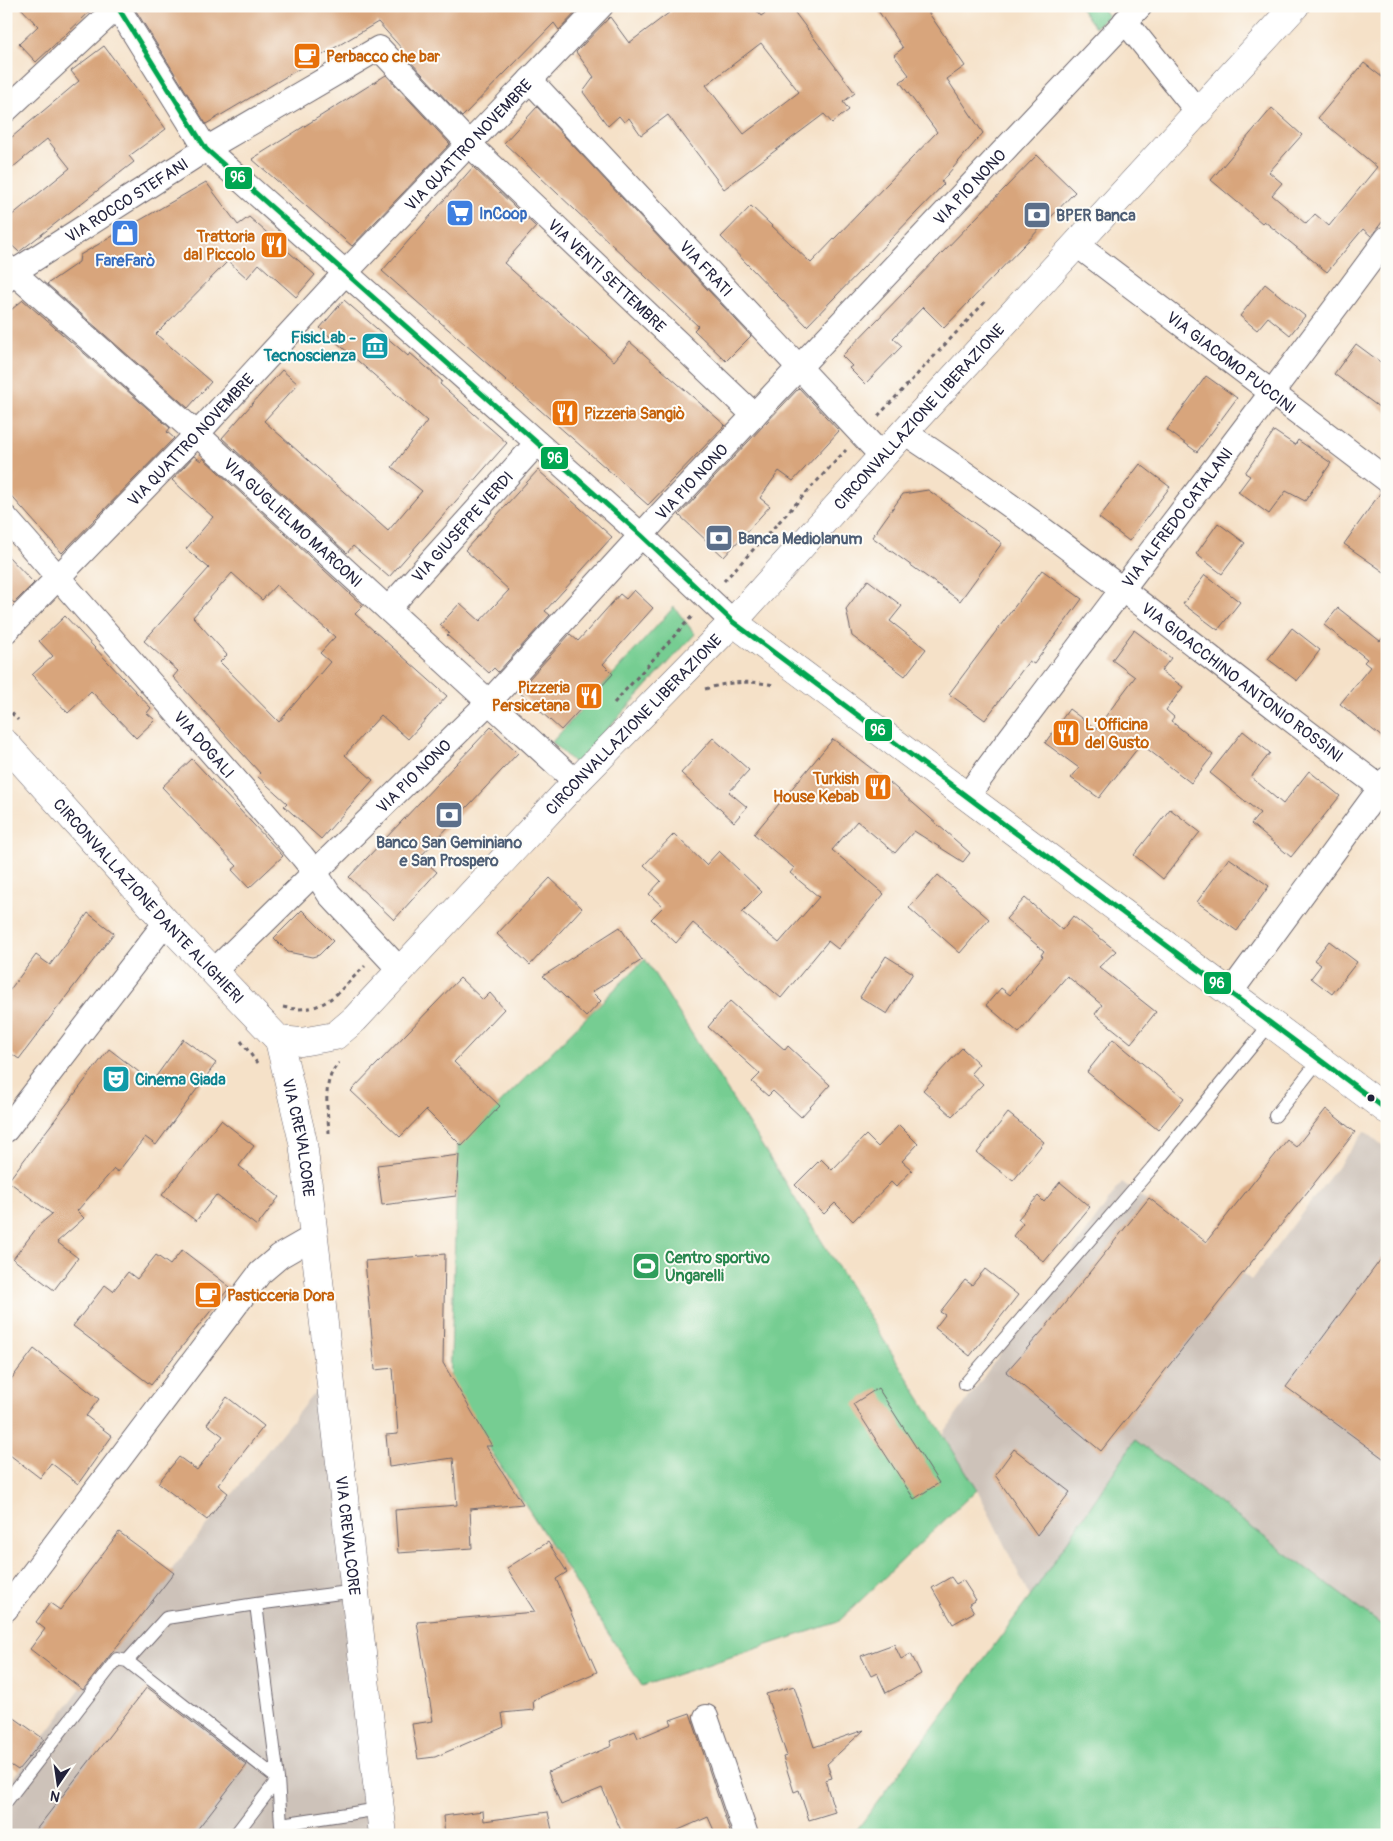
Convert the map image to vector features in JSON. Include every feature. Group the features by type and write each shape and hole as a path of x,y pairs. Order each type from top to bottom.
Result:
{"main road":[{"name":"CIRCONVALLAZIONE LIBERAZIONE","path":"290,1041 335,1036 356,1020 576,782 733,622 882,456 1296,6"},
{"path":"733,622 1387,1110"},
{"name":"CIRCONVALLAZIONE DANTE ALIGHIERI","path":"13,733 166,922 214,971 290,1041"},
{"name":"VIA CREVALCORE","path":"290,1041 382,1822"}],"street":[{"path":"6,110 117,6 206,149 641,535 733,622"},
{"name":"VIA QUATTRO NOVEMBRE","path":"6,631 197,434 346,272 601,6"},
{"path":"1132,14 1198,112"},
{"name":"VIA PIO NONO","path":"214,971 489,702 641,535 1132,14"},
{"name":"VIA ROCCO STEFANI","path":"9,273 206,149 379,48"},
{"name":"VIA VENTI SETTEMBRE","path":"379,48 469,144 754,415"},
{"name":"VIA FRATI","path":"530,80 882,456"},
{"name":"VIA ALFREDO CATALANI","path":"966,796 1120,589 1274,393 1387,238"},
{"name":"VIA GIACOMO PUCCINI","path":"1077,245 1387,480"},
{"name":"VIA GUGLIELMO MARCONI","path":"9,273 197,434 576,782"},
{"name":"VIA GIOACCHINO ANTONIO ROSSINI","path":"904,432 953,464 1385,786"},
{"name":"VIA GIUSEPPE VERDI","path":"388,609 538,443"},
{"name":"VIA DOGALI","path":"6,518 315,872 329,894 401,970"},
{"path":"1230,993 1385,786"},
{"path":"6,1130 166,922"},
{"path":"6,1609 260,1273 280,1256 314,1237"},
{"path":"706,1717 746,1835"}],"lane":[{"path":"965,1384 1152,1168 1270,1024"},
{"path":"1275,1116 1320,1059"},
{"path":"127,1661 166,1618 356,1591"},
{"path":"256,1604 278,1779 282,1829 382,1822"},
{"path":"6,1802 117,1659 127,1661 278,1779"},
{"path":"235,1835 278,1779"}],"path":[{"path":"610,707 708,598 991,296"},
{"path":"697,691 729,682 752,681 778,686"},
{"path":"6,707 13,733"},
{"path":"277,1000 284,1007 303,1010 322,1006 382,950"},
{"path":"238,1037 260,1067"},
{"path":"334,1068 340,1061"}],"shaded area":[{"path":"1365,1131 1387,1149 1387,1629 1135,1440 1030,1597 977,1489 943,1434 1122,1182 1251,1280"},
{"path":"335,1367 382,1835 6,1835 6,1787 152,1594"}],"green space":[{"path":"1079,6 1100,6 1108,16 1095,27"},
{"path":"674,607 695,634 575,764 552,742"},
{"name":"Centro sportivo Ungarelli","path":"645,959 977,1489 838,1622 642,1686 450,1387 458,1145"},
{"path":"1135,1440 1387,1629 1387,1835 853,1835 1030,1597"}],"building":[{"path":"19,6 96,6 36,62 19,44 38,26"},
{"path":"133,6 582,6 559,30 554,23 462,117 409,60 411,59 378,22 206,124"},
{"path":"678,6 753,6 761,16 775,6 790,6 855,93 843,102 849,110 832,123 824,114 724,189 668,115 641,135 629,118 624,122 619,116 608,126 583,92 594,77 576,52 610,17 629,43","holes":["761,43 799,92 744,134 706,85"]},
{"path":"875,6 924,6 965,66 947,79 983,133 941,182 944,184 807,326 721,237 751,206 811,263 937,132 900,82 909,75 894,55 903,48"},
{"path":"104,46 166,129 129,156 134,162 19,252 6,240 6,220 70,168 47,139 6,173 6,142 79,81 71,71"},
{"path":"1364,63 1387,81 1387,216 1371,236 1363,229 1327,272 1264,221 1262,223 1211,180 1272,108 1302,135 1269,172 1282,183 1272,195 1306,224 1315,214 1329,226 1377,167 1318,118"},
{"path":"386,75 450,144 352,246 252,159"},
{"path":"537,107 751,336 726,361 694,330 698,326 504,143"},
{"path":"1037,155 1075,192 944,328 923,307 893,338 902,346 865,384 849,368 852,366 842,356"},
{"path":"473,167 536,227 504,263 614,361 630,342 725,425 648,505 382,271"},
{"path":"206,182 238,225 249,217 315,275 296,297 259,264 247,278 228,261 156,334 211,382 188,408 47,284 79,262 80,255"},
{"path":"1265,284 1305,316 1290,335 1268,317 1257,330 1240,316"},
{"path":"23,300 170,428 167,432 174,438 62,553 6,490 6,314"},
{"path":"344,300 408,356 410,353 442,381 440,384 507,443 389,577 353,546 347,553 222,438 282,370 298,384 264,421 388,531 422,491 392,467 427,421 320,328"},
{"path":"1356,344 1387,367 1387,413 1334,374"},
{"path":"1206,376 1237,398 1197,452 1167,430"},
{"path":"799,388 839,431 793,481 779,471 760,498 770,506 724,557 679,515"},
{"path":"1274,431 1295,445 1298,440 1331,463 1305,501 1286,491 1269,514 1238,492 1250,476 1245,473"},
{"path":"194,456 201,461 203,458 363,606 355,614 447,696 408,739 381,715 345,755 373,780 321,839 284,806 287,803 257,776 260,773 173,677 178,671 144,641 209,568 186,549 213,517 172,480","holes":["232,573 262,600 276,585 335,637 320,653 330,662 279,722 220,662 227,655 193,617"]},
{"path":"1140,464 1170,487 1129,541 1099,518"},
{"path":"538,470 612,537 545,611 550,615 498,672 494,668 489,673 447,635 449,633 440,625 460,603 480,621 509,590 465,550"},
{"path":"928,490 1002,543 960,601 872,537 903,494"},
{"path":"1381,492 1387,494 1387,574 1344,544"},
{"path":"1218,523 1245,543 1222,574 1196,554"},
{"path":"6,554 34,583 14,603 6,595"},
{"path":"1042,570 1082,599 1034,664 1029,661 985,720 949,694"},
{"path":"1205,575 1240,602 1218,630 1183,604"},
{"path":"868,580 902,606 890,621 926,649 905,676 852,636 846,609"},
{"path":"634,590 653,608 603,664 613,674 561,730 518,691 570,634 578,641 620,594 626,599"},
{"path":"1338,608 1380,641 1387,633 1387,741 1340,704 1370,667 1364,662 1367,659 1324,625"},
{"path":"65,616 151,708 147,713 155,720 136,738 91,691 68,713 32,675 53,656 39,641"},
{"path":"1292,628 1320,650 1297,681 1268,659"},
{"path":"1134,630 1171,658 1161,671 1183,687 1166,710 1174,717 1171,721 1213,755 1191,783 1141,744 1099,798 1071,778 1079,768 1045,743 1069,709 1096,729 1135,677 1112,660"},
{"path":"491,727 518,753 420,857 437,872 394,920 349,877"},
{"path":"1243,731 1270,753 1251,777 1283,804 1309,771 1340,796 1291,857 1251,824 1260,813 1210,773"},
{"path":"713,738 749,770 729,792 747,807 734,822 681,773"},
{"path":"833,739 889,782 970,853 963,862 914,831 895,853 857,821 832,850 884,894 838,949 828,941 781,998 693,923 676,943 651,919 663,907 649,894 661,881 644,865 674,834 706,865 719,851 762,892 742,912 779,943 819,897 790,873 794,868 754,834"},
{"path":"192,759 283,856 249,888 232,870 237,866 162,787"},
{"path":"1170,809 1200,832 1163,879 1134,855"},
{"path":"1229,858 1269,886 1237,931 1197,902"},
{"path":"938,875 989,919 960,953 909,908"},
{"path":"550,878 582,908 530,965 497,934"},
{"path":"1025,898 1062,930 1073,916 1116,951 1099,967 1156,1012 1131,1043 1095,1014 1102,1005 1067,976 1019,1033 986,1005 1001,988 1010,995 1043,956 1041,955 1044,951 1006,919"},
{"path":"302,910 333,941 319,955 312,957 288,952 274,938"},
{"path":"88,913 114,933 19,1059 6,1050 6,995 36,955 50,965"},
{"path":"620,927 642,960 592,992 601,1001 586,1017 543,976"},
{"path":"1329,941 1357,962 1332,994 1311,978 1321,965 1314,960"},
{"path":"886,956 913,973 887,1014 860,997"},
{"path":"460,978 483,1000 490,993 504,1009 454,1062 500,1106 462,1146 426,1110 400,1137 351,1091"},
{"path":"730,1001 785,1050 788,1046 830,1085 801,1117 773,1091 768,1096 752,1082 760,1074 708,1027"},
{"path":"183,1039 216,1063 156,1145 145,1137 118,1172 114,1169 77,1211 84,1218 57,1242 78,1258 54,1290 13,1259 39,1225 52,1214 8,1181 109,1049 152,1082"},
{"path":"1113,1039 1184,1098 1158,1130 1087,1072"},
{"path":"962,1048 979,1064 971,1073 983,1084 952,1116 923,1090"},
{"path":"1326,1109 1355,1132 1101,1451 1006,1372 1045,1328 1149,1198 1206,1242 1287,1140 1296,1147"},
{"path":"1008,1113 1044,1142 1013,1181 977,1153"},
{"path":"221,1120 254,1146 239,1166 279,1197 257,1226 216,1195 196,1221 162,1195"},
{"path":"899,1125 918,1144 902,1161 912,1170 896,1187 891,1182 853,1221 835,1203 824,1214 795,1185 821,1159 832,1170 866,1135 878,1147"},
{"path":"459,1155 456,1196 382,1205 377,1165"},
{"path":"1060,1182 1090,1207 1044,1262 1013,1236 1023,1223 1018,1219 1038,1196 1044,1202"},
{"path":"182,1250 230,1287 151,1385 73,1326 105,1285 113,1291 128,1272 137,1279 156,1255 170,1265"},
{"path":"1387,1251 1387,1461 1286,1387"},
{"path":"445,1254 443,1363 492,1446 486,1446 523,1504 470,1509 472,1548 398,1553 395,1510 457,1505 453,1458 389,1467 386,1435 398,1434 393,1368 375,1370 365,1261"},
{"path":"985,1269 1018,1295 970,1356 935,1328 945,1315 940,1312 965,1280 972,1285"},
{"path":"34,1349 99,1399 86,1416 112,1436 78,1484 51,1463 40,1478 6,1452 6,1386"},
{"path":"878,1388 939,1483 914,1499 853,1404"},
{"path":"227,1397 264,1426 218,1485 228,1493 207,1520 158,1483 179,1457 197,1470 223,1436 207,1424"},
{"path":"1014,1449 1070,1492 1037,1535 995,1475"},
{"path":"119,1532 174,1573 83,1690 30,1649 45,1629 36,1622 50,1603 60,1610"},
{"path":"548,1542 567,1572 556,1579 597,1672 533,1700 534,1710 502,1713 504,1727 435,1757 418,1759 412,1724 433,1721 417,1622 535,1612 507,1568"},
{"path":"951,1577 956,1584 963,1580 976,1600 969,1604 974,1612 953,1624 932,1588"},
{"path":"894,1644 901,1659 911,1654 921,1674 886,1693 877,1673 871,1676 861,1656"},
{"path":"794,1686 814,1747 864,1730 827,1764 832,1778 825,1780 835,1812 809,1820 799,1790 794,1792 783,1757 787,1756 766,1694"},
{"path":"147,1687 247,1765 193,1835 32,1835"},
{"path":"6,1712 44,1739 18,1770 6,1762"},
{"path":"690,1713 731,1835 716,1835 708,1817 667,1835 623,1835 602,1788 561,1805 548,1772 612,1746 610,1741 635,1731 638,1738 672,1724 670,1720"},
{"path":"483,1811 484,1821 548,1812 553,1835 445,1835 443,1816"}],"transit line":[{"name":"96","path":"117,6 206,149 641,535 733,622 1387,1110"}],"place":[{"name":"Perbacco che bar","path":"307,56"},
{"name":"InCoop","path":"460,213"},
{"name":"BPER Banca","path":"1037,215"},
{"name":"FareFarò","path":"125,233"},
{"name":"Trattoria dal Piccolo","path":"274,245"},
{"name":"FisicLab - Tecnoscienza","path":"375,346"},
{"name":"Pizzeria Sangiò","path":"565,413"},
{"name":"Banca Mediolanum","path":"719,538"},
{"name":"Pizzeria Persicetana","path":"589,696"},
{"name":"L'Officina del Gusto","path":"1066,733"},
{"name":"Turkish House Kebab","path":"878,787"},
{"name":"Banco San Geminiano e San Prospero","path":"449,815"},
{"name":"Cinema Giada","path":"116,1079"},
{"name":"Centro sportivo Ungarelli","path":"646,1266"},
{"name":"Pasticceria Dora","path":"208,1295"}]}
